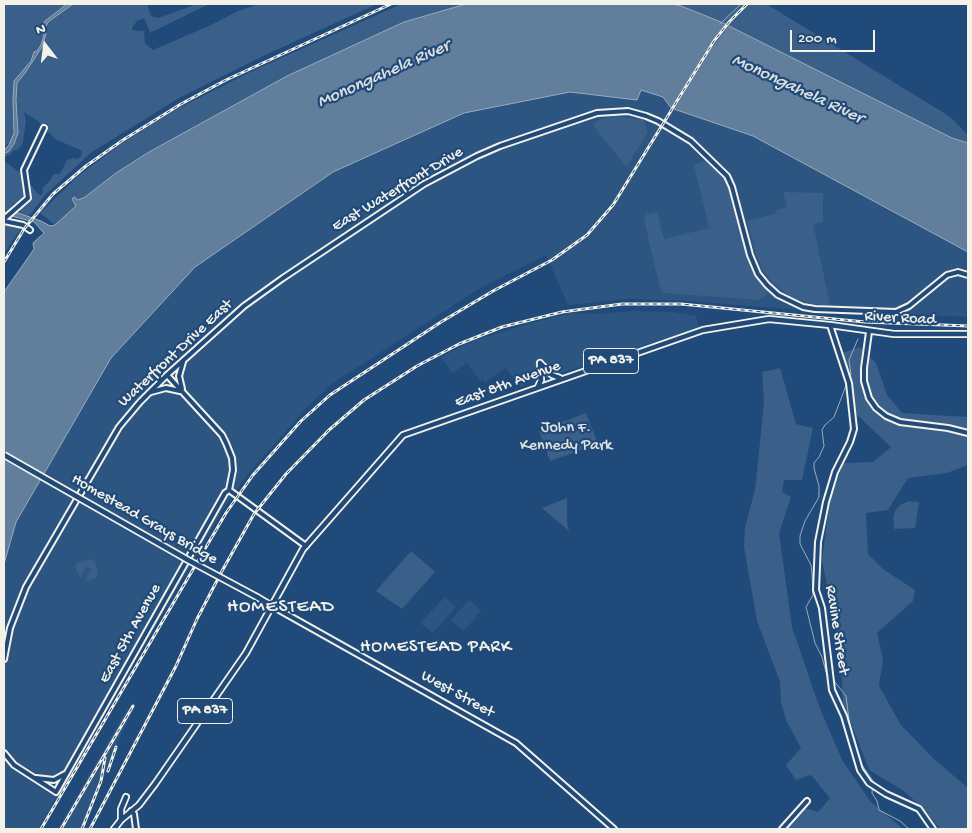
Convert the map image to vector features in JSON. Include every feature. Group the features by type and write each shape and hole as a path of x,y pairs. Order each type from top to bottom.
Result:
{"main road":[{"name":"East 8th Avenue","path":"272,606 306,546 403,435 703,330 769,319 830,325"},
{"name":"River Road","path":"830,325 869,332 968,334"},
{"path":"538,388 541,380 540,363 552,375 562,379"},
{"name":"Homestead Grays Bridge","path":"4,455 272,606"},
{"name":"PA 837","path":"114,829 121,820 139,805 155,784 246,653 272,606"},
{"path":"121,820 121,809 126,797"}],"street":[{"name":"East Waterfront Drive","path":"316,255 424,184 477,156 514,141 597,113 622,111 646,116 679,132 723,172 732,187 755,268 766,285 778,296 789,302 815,309 892,313 909,306 950,274 958,272 968,275"},
{"path":"4,220 29,196 24,170 44,128"},
{"path":"4,220 24,225 30,230"},
{"name":"Waterfront Drive East","path":"4,659 10,628 26,587 126,417 167,375 250,302 316,255"},
{"name":"Ravine Street","path":"830,325 848,381 854,430 850,442 834,472 818,542 815,580 822,608 832,690 844,716 860,770 873,786 919,809 933,829"},
{"path":"869,332 864,381 869,398 876,408 886,416 900,422 948,428 968,433"},
{"path":"182,391 179,376 183,362"},
{"path":"167,375 222,435 226,442 232,458 233,470 229,490 306,546"},
{"path":"150,392 166,388 182,391"},
{"name":"East 5th Avenue","path":"34,778 56,792 225,493 229,490"},
{"name":"West Street","path":"272,606 516,743 614,829"},
{"path":"4,753 14,766 34,778 54,780 67,773"},
{"path":"782,829 807,801"},
{"path":"131,811 134,814 136,829"}],"shaded area":[{"path":"641,90 663,97 671,108 753,136 968,252 968,317 800,310 688,301 630,299 568,305 546,255 482,287 333,383 309,405 247,475 224,508 38,829 4,829 4,564 16,522 111,358 195,267 333,172 464,113 570,92 637,100"},
{"path":"633,311 673,312 696,316 699,327 571,370 534,380 520,387 506,368 484,383 483,379 480,381 467,363 452,373 441,357 475,340 538,321 572,313 595,314"},
{"path":"445,597 456,607 433,633 420,623"},
{"path":"469,600 481,611 464,631 451,620"},
{"path":"135,703 84,829 58,829 123,716 131,705"}],"green space":[{"path":"4,4 147,4 151,16 158,18 197,4 209,4 150,32 144,18 137,21 132,30 144,31 145,43 153,50 238,11 259,4 377,4 263,56 179,98 92,152 45,195 30,215 26,216 18,213 21,212 22,205 31,197 28,184 38,194 42,195 42,188 54,174 60,174 67,160 77,159 81,156 82,151 55,139 39,122 24,112 26,121 23,142 18,150 14,150 10,155 4,157 4,154 9,151 16,141 18,122 17,111 12,141 4,147"},
{"path":"401,4 466,4 404,22 287,76 149,152 116,173 85,197 75,201 76,206 55,225 40,213 78,176 121,144 175,110 250,72"},
{"path":"673,4 768,5 949,116 968,135 968,143 952,138 721,22"},
{"path":"615,116 633,119 643,118 648,132 627,166 593,125 598,120"},
{"path":"708,159 726,177 731,187 749,258 753,269 768,292 759,300 664,293 660,289 644,219 647,214 657,212 664,239 709,228 694,165"},
{"path":"4,161 22,174 27,194 18,204 14,203 9,211 4,210"},
{"path":"783,192 823,193 823,222 813,224 830,305 812,304 789,296 770,280 762,269 747,221 777,213 776,210 787,207"},
{"path":"4,223 23,225 4,254"},
{"path":"860,347 876,363 887,395 902,413 968,417 968,465 947,473 908,478 888,510 866,513 868,554 883,569 915,590 913,601 877,633 883,659 879,686 901,725 934,759 968,788 968,829 940,829 926,812 904,791 869,770 843,702 840,651 822,561 829,505 843,463 873,462 891,447 856,414 842,353"},
{"path":"780,368 796,424 813,428 802,480 784,480 782,492 791,497 779,533 792,627 819,706 842,760 870,801 903,829 786,829 805,808 818,812 830,798 811,775 796,780 786,765 801,748 787,722 781,703 780,682 757,621 744,547 745,527 755,490 764,402 762,372"},
{"name":"John F. Kennedy Park","path":"586,413 598,444 550,461 539,431"},
{"path":"567,498 567,522 569,531 542,508"},
{"path":"909,501 919,502 915,528 894,529 893,518 895,511 900,505"},
{"path":"411,551 435,572 402,609 376,591"},
{"path":"92,559 95,561 98,574 96,578 85,581 91,569 86,567 80,578 75,567 78,562"}],"water":[{"path":"67,4 73,4 48,22 45,28 46,34 42,47 17,83 18,133 14,144 4,154 4,150 9,145 14,133 14,81 31,61 34,52 41,45 44,35 41,29 45,21"},
{"name":"Monongahela River","path":"466,4 673,4 681,6 721,22 952,138 968,143 968,252 753,136 671,108 663,97 641,90 637,100 570,92 464,113 333,172 195,267 111,358 16,522 4,564 4,292 34,249 33,243 44,233 34,222 4,214 4,212 18,213 50,226 55,225 76,206 72,199 74,197 78,200 85,197 116,173 149,152 287,76 404,22"}],"pier":[{"path":"727,23 730,24 710,50 673,111 671,110 707,49"},
{"path":"4,451 46,475 42,481 4,460"}],"waterway":[{"path":"720,24 741,4"},
{"path":"849,379 851,374 849,360 858,339"},
{"path":"828,675 815,643 806,607 813,595 812,573 811,565 800,544 800,536 805,521 819,497 819,486 814,463 824,446 822,430 834,417 847,383"},
{"path":"831,677 846,696 857,755"},
{"path":"858,759 873,781 872,793 877,801 879,810 900,821 909,829"}],"railway":[{"path":"4,262 24,229 53,194 86,166 123,140 181,104 226,80 391,4"},
{"path":"41,829 226,513 253,475 301,421 330,395 441,322 493,291 552,260 587,235 613,205 714,41 747,4"},
{"path":"90,829 176,666 197,619 254,514 286,474 329,430 364,400 417,366 459,344 502,327 562,312 622,304 681,304 865,322 968,326"},
{"path":"61,829 133,706"},
{"path":"108,771 116,747"},
{"path":"82,829 101,781 105,758"}],"district":[{"name":"HOMESTEAD","path":"281,608"},
{"name":"HOMESTEAD PARK","path":"436,648"}]}
